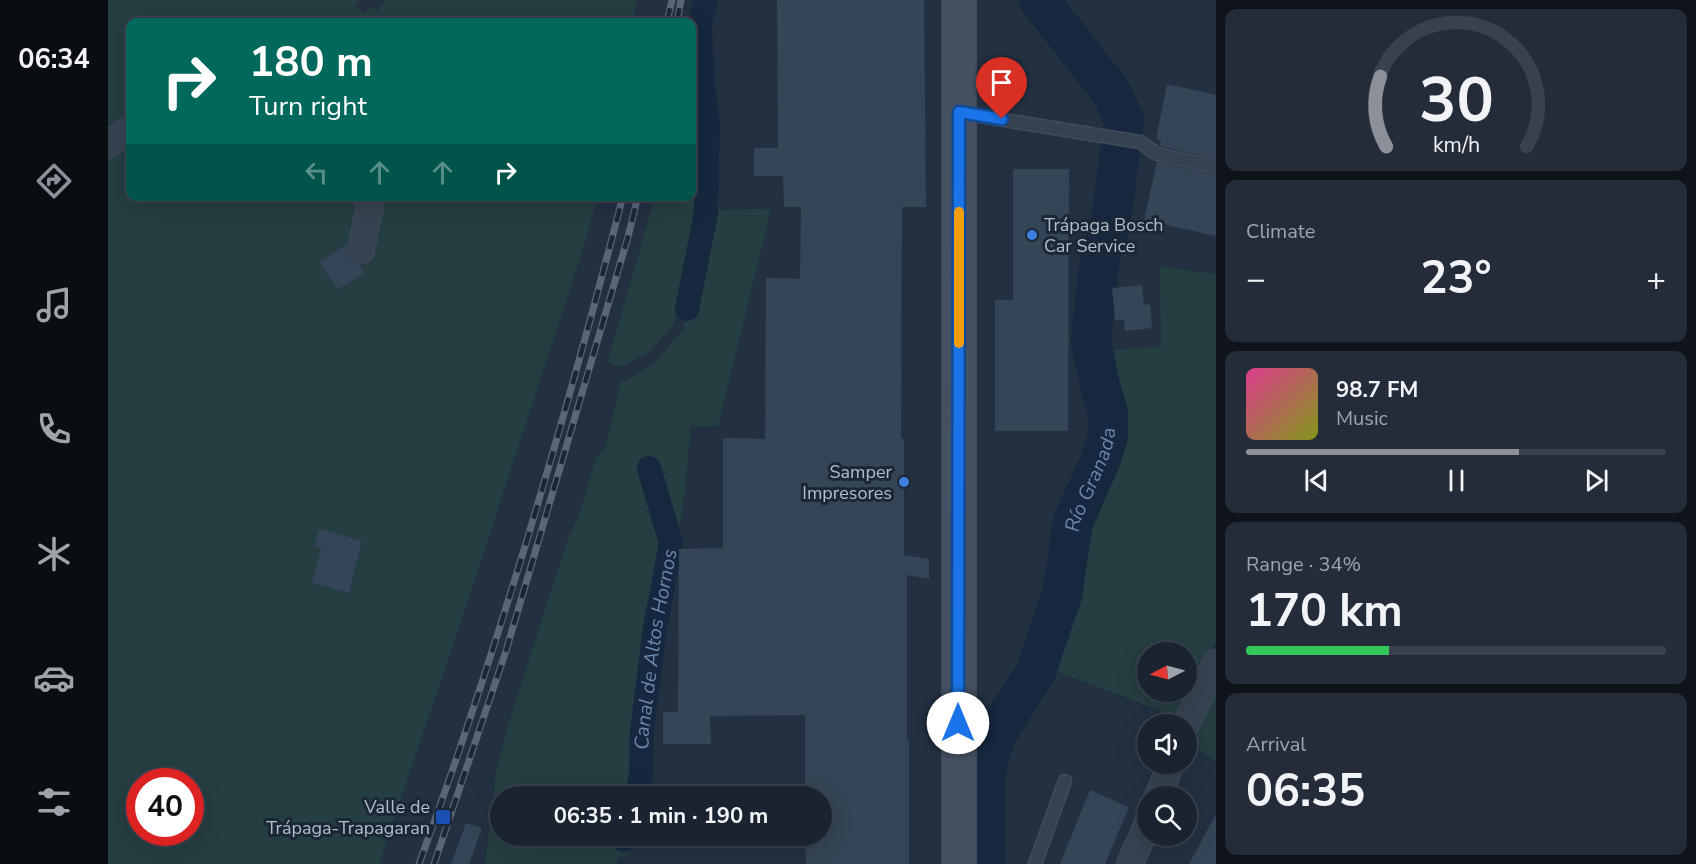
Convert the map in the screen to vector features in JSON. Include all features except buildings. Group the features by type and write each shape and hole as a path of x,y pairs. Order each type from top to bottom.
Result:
{"street":[{"path":"958,864 959,0"},
{"path":"108,145 126,131"},
{"path":"361,250 369,201"},
{"path":"1191,714 1216,663"},
{"path":"1130,864 1138,846"}],"lane":[{"path":"959,112 1140,142 1157,154 1216,167"},
{"path":"1035,864 1065,781"}],"green space":[{"path":"108,0 360,0 355,6 364,13 371,6 377,11 386,0 637,0 634,18 126,18 126,113 108,126"},
{"path":"126,138 126,201 596,201 584,246 379,864 108,864 108,152","holes":["347,244 365,272 339,290 320,262","319,530 362,541 349,593 312,583 321,549 314,547"]},
{"path":"696,167 697,175 695,238 674,325 648,353 619,367 608,361 654,201 696,201"},
{"path":"771,209 718,426 691,426 683,509 652,671 649,760 645,786 494,786 508,726 569,535 578,519 596,457 605,449 621,382 653,365 683,330 706,236 708,210"},
{"path":"1160,267 1216,274 1216,641 1197,679 1197,642 1137,642 1137,702 1053,670 1077,584 1086,530 1109,485 1124,426 1107,350 1161,347"},
{"path":"1216,688 1216,763 1197,748 1197,724"},
{"path":"1138,702 1185,702 1176,714 1170,714"},
{"path":"490,822 490,846 632,846 628,857 619,857 616,864 485,864"}],"waterway":[{"name":"Canal de Altos Hornos","path":"687,309 706,213 708,123 703,88 700,26 706,0"},
{"name":"Río Granada","path":"986,864 985,777 989,755 998,732 1036,671 1062,595 1073,522 1101,459 1108,437 1108,413 1091,339 1100,257 1111,221 1124,120 1112,93 1039,0"},
{"name":"Canal de Altos Hornos","path":"639,786 642,731 655,628 671,543 649,468"}],"railway":[{"path":"668,18 672,0"},
{"path":"678,18 681,0"},
{"path":"419,864 476,699 529,533 578,365 622,201"},
{"path":"434,864 506,651 637,201"}],"slow traffic":[{"path":"959,212 959,343"}],"place":[{"name":"Trápaga Bosch Car Service","path":"1032,235"},
{"name":"Samper Impresores","path":"904,482"},
{"name":"Valle de Trápaga-Trapagaran","path":"443,817"}],"route":[{"path":"958,723 959,112 1002,119"}]}
